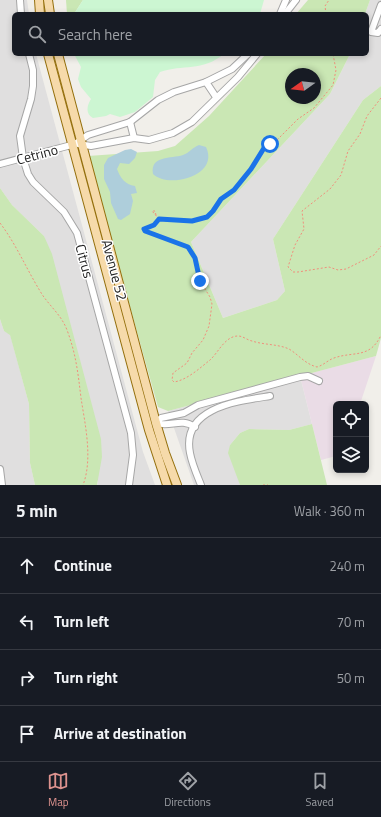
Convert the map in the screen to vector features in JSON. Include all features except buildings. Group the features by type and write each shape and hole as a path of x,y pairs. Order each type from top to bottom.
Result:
{"main road":[{"path":"39,0 40,12"},
{"path":"48,0 50,12"},
{"name":"Avenue 52","path":"49,56 77,143 156,423 177,485"},
{"name":"Avenue 52","path":"58,56 77,143 149,430 167,485"}],"street":[{"path":"20,0 21,12"},
{"path":"281,12 286,0"},
{"path":"287,12 296,0"},
{"path":"381,5 371,32 378,34 381,29"},
{"name":"Citrus","path":"30,56 33,86 31,99 20,136 23,158 28,174 33,182 64,212 77,233 130,433 133,455 129,485"},
{"path":"77,143 88,135 130,122 158,100 174,92 206,82 232,69 246,56"},
{"path":"77,143 91,146 134,138 149,140 173,133 192,122 238,77 255,56"},
{"path":"206,82 216,97"},
{"path":"130,122 134,138"},
{"path":"110,128 113,141"},
{"name":"Cetrino","path":"0,164 77,143"},
{"path":"188,422 178,422 163,426 156,423 161,418 184,413 198,405 300,377 308,376 319,381"},
{"path":"201,485 190,452 191,434 200,419 215,408 234,402 270,396"},
{"path":"184,413 188,422 195,427"},
{"path":"0,469 2,485"}],"path":[{"path":"326,12 325,6 329,0"},
{"path":"156,215 159,219 192,221 200,220 213,211 221,199 234,190 241,182 264,148 278,140 298,119 314,108 333,85 336,70 333,56"},
{"path":"381,98 367,116 360,134 348,151 341,175 330,189 302,211 304,229 295,245 288,267 293,272 329,267 338,270 346,269 374,255 381,246"},
{"path":"159,219 154,225 144,229 145,231 188,247 195,258 200,281 210,297 212,304 209,326 203,340 192,353 187,363 173,373 172,380 174,382 184,378 212,359 222,346 234,336 288,349 302,360 317,367 335,358 365,352 372,349 381,335"},
{"path":"0,223 11,237 40,291 57,311 67,328 78,364 85,419 87,441 86,478 84,485"},
{"path":"263,485 268,485"}],"shaded area":[{"path":"0,0 27,0 29,12 12,12 12,56 37,56 143,452 155,485 97,485 98,482 44,236 12,205 0,188"},
{"path":"370,0 381,0 381,86 363,100 273,239 285,291 277,300 223,318 191,242 330,94 349,56 369,56 369,12 366,12"},
{"path":"0,319 4,331 10,334 29,404 30,463 35,485 0,485"},
{"path":"376,356 361,401 333,401 333,457 321,460 300,376"},
{"path":"300,376 312,424 289,430 249,429 240,433 230,445 240,485 194,485 168,411"}],"green space":[{"path":"66,0 83,0 75,12 67,12"},
{"path":"83,0 264,0 261,12 75,12"},
{"path":"308,0 370,0 366,12 298,12"},
{"path":"75,56 221,56 208,63 160,72 155,80 153,97 135,112 120,117 110,114 93,118 90,116 88,112 88,104 91,99 81,87 78,79 81,67"},
{"path":"264,56 349,56 330,94 321,104 321,68 285,68 285,104 321,104 191,242 223,318 277,300 285,291 273,239 363,100 381,86 381,338 376,356 168,411 158,407 88,156 158,151 175,146 209,116"},
{"path":"0,188 12,205 44,236 52,254 101,439 102,457 97,485 35,485 30,463 29,404 10,335 4,331 0,319"},
{"path":"312,424 327,485 240,485 228,453 230,445 240,433 249,429 289,430"}],"water":[{"path":"199,145 206,147 208,157 206,166 199,172 180,180 160,178 153,174 153,168 158,161 183,155"},
{"path":"131,149 137,152 135,158 129,164 120,163 117,169 123,180 128,184 135,186 137,193 131,194 133,201 130,214 121,220 118,219 111,203 110,192 104,179 104,165 108,158 125,150"}],"route":[{"path":"200,281 197,273 197,263 188,247 145,231 144,229 157,223 159,219 192,221 207,217 224,196 230,194 234,190 251,169 255,160 264,148 270,144"}]}
